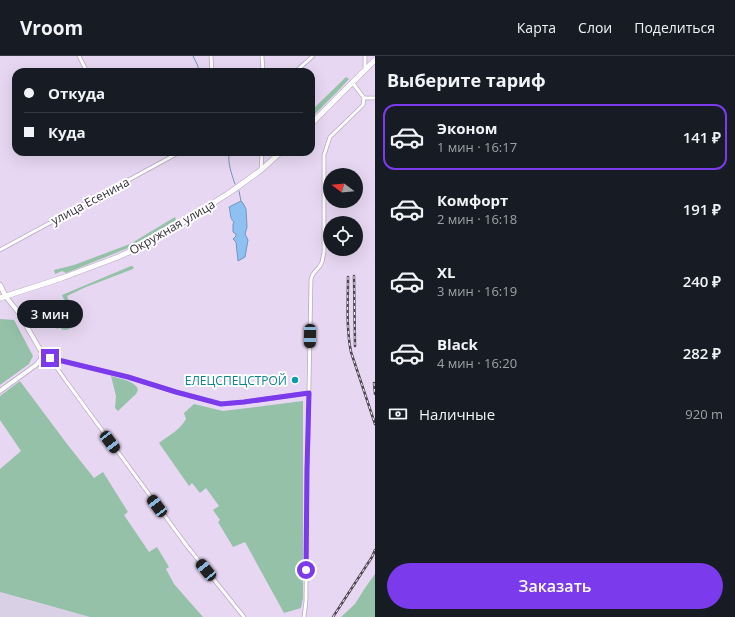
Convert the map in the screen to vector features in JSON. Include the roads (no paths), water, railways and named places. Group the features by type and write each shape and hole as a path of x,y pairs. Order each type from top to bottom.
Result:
{"highway":[{"path":"315,120 375,60"},
{"name":"Окружная улица","path":"0,298 69,276 118,258 142,246 232,192 277,156"}],"main road":[{"path":"0,285 6,297"}],"street":[{"path":"79,56 85,68"},
{"path":"211,56 212,68"},
{"path":"262,56 263,68"},
{"path":"300,68 313,56"},
{"path":"365,56 365,70"},
{"path":"304,617 306,601 311,279 322,262 324,252 324,155 330,137 363,105 364,98 352,82"},
{"path":"364,98 375,98"},
{"name":"улица Есенина","path":"0,250 173,156"},
{"path":"261,170 262,156"},
{"path":"6,297 19,313 42,353 50,358 128,377 221,404 309,393"},
{"path":"0,391 36,365 41,359 42,353"},
{"path":"50,358 66,382 187,546 244,617"}],"water":[{"path":"241,201 246,209 247,227 245,234 248,240 245,257 238,261 236,242 233,239 236,236 233,232 234,222 231,217 229,207"}],"waterway":[{"path":"193,56 198,68"},
{"path":"229,156 229,165 235,184"},
{"path":"239,191 241,201"}],"railway":[{"path":"354,276 355,346"},
{"path":"348,277 349,343 375,424"},
{"path":"374,383 375,394"},
{"path":"333,617 375,550"}],"place":[{"name":"ЕЛЕЦСПЕЦСТРОЙ","path":"295,380"}]}
